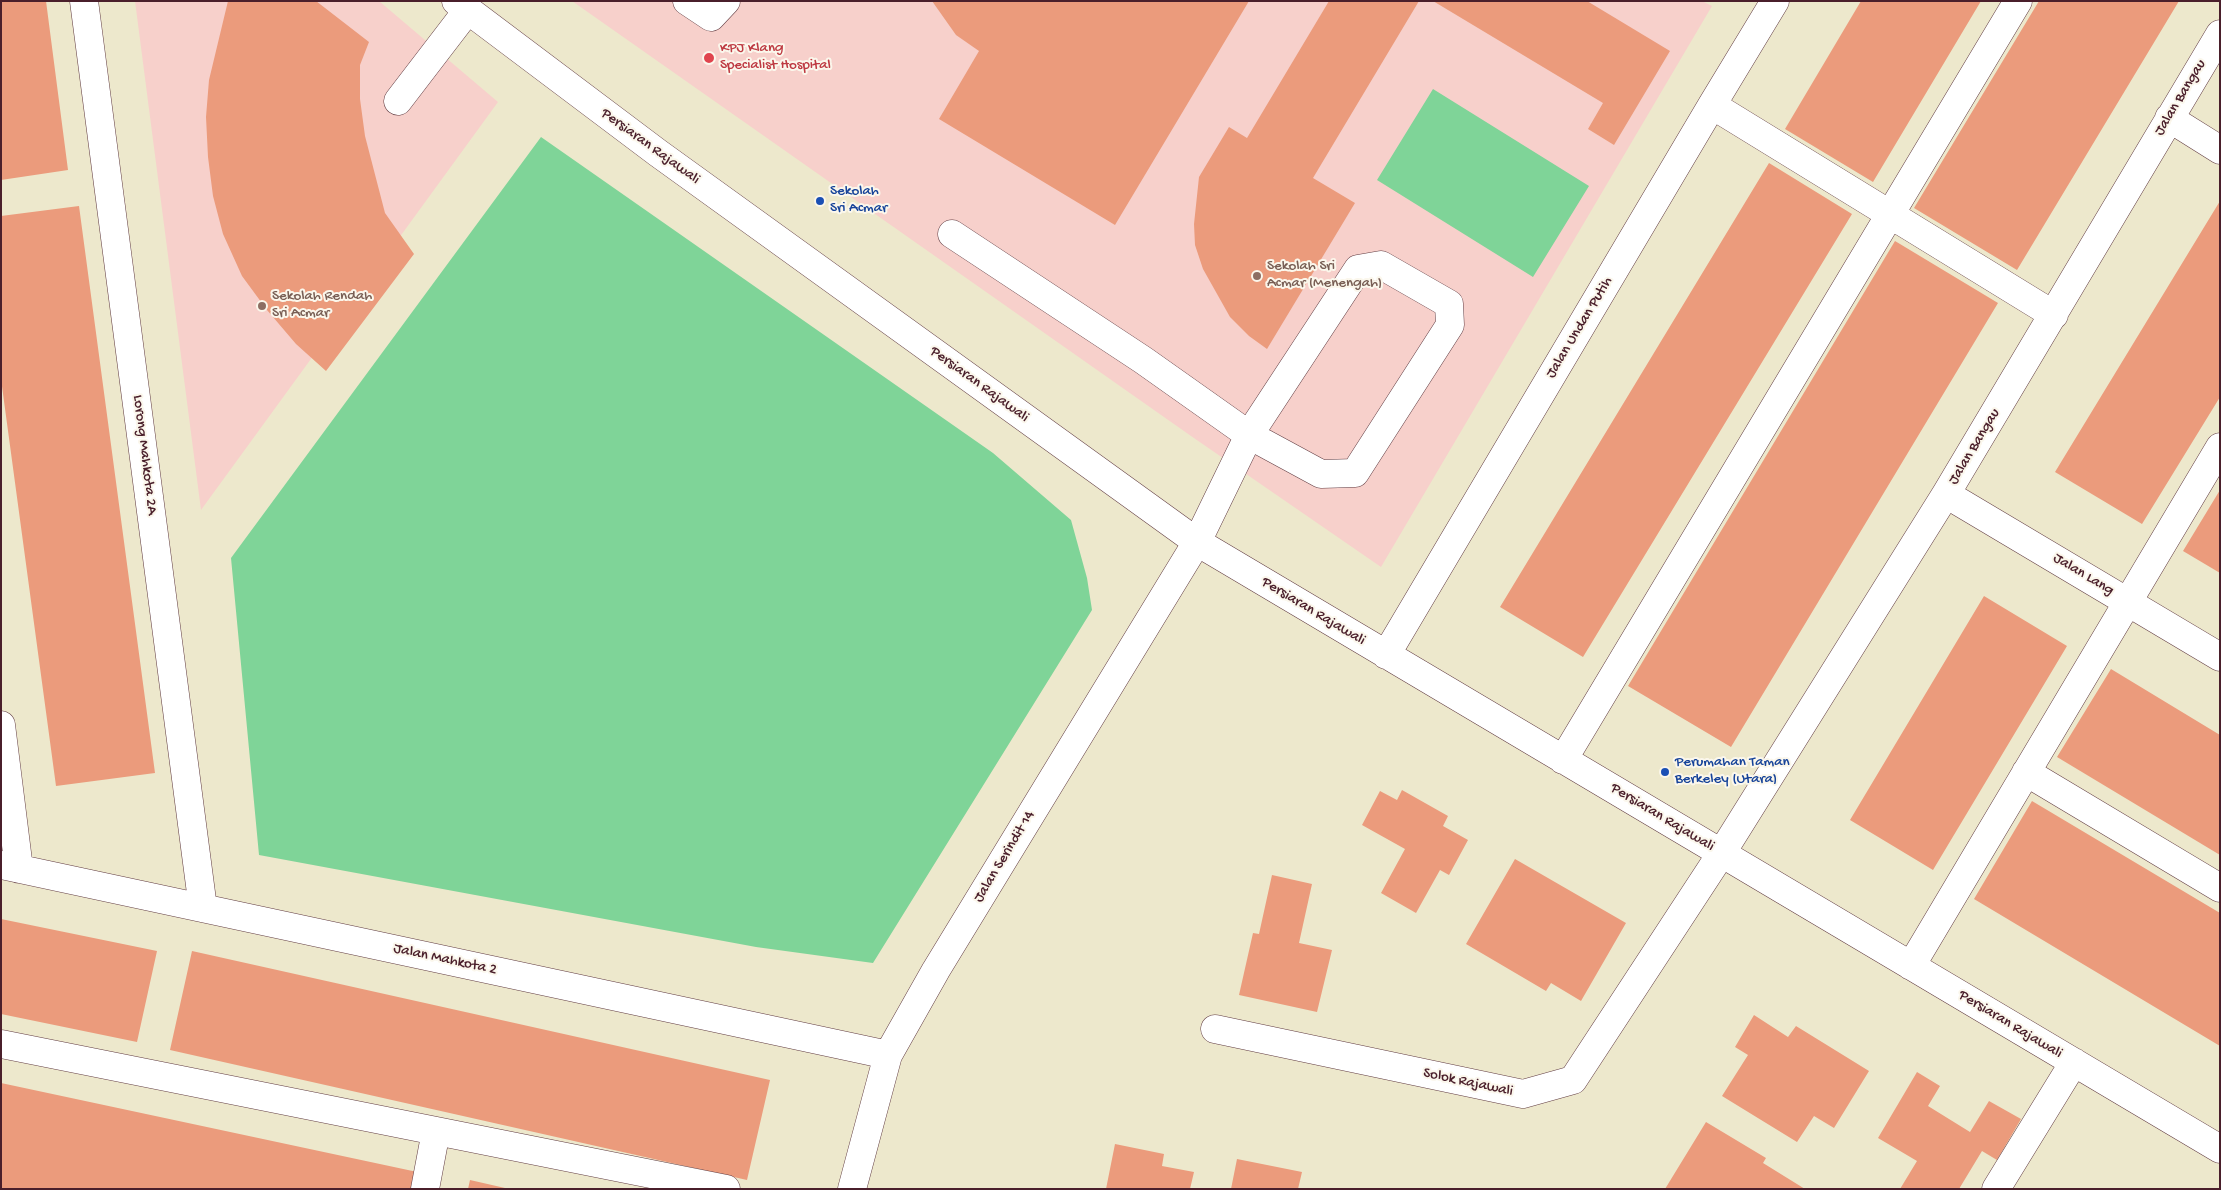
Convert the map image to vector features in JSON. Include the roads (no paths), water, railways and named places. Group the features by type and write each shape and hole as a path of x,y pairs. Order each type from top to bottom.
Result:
{"street":[{"name":"Lorong Mahkota 2A","path":"84,1 203,908"},
{"path":"687,1 711,17 726,1"},
{"name":"Jalan Undan Putih","path":"1386,656 1712,104 1775,1"},
{"path":"1563,760 2018,1"},
{"path":"398,101 462,6"},
{"name":"Persiaran Rajawali","path":"462,6 658,154 1197,542 1386,656 2220,1149"},
{"name":"Jalan Bangau","path":"1722,854 1946,494 2220,34"},
{"path":"1712,104 1889,215 2054,315"},
{"path":"2169,118 2220,150"},
{"path":"952,234 1143,360 1249,434"},
{"name":"Jalan Serindit 14","path":"852,1189 888,1055 936,970 1197,542 1249,434 1358,268 1381,265 1449,304 1450,324 1355,474 1321,474 1249,434"},
{"path":"1911,966 2220,447"},
{"name":"Jalan Lang","path":"1946,494 2220,657"},
{"path":"1,725 10,867"},
{"path":"2026,772 2220,888"},
{"name":"Solok Rajawali","path":"1215,1029 1523,1094 1573,1080 1722,854"},
{"name":"Jalan Mahkota 2","path":"10,867 888,1055"},
{"path":"1,1044 726,1189"},
{"path":"1996,1189 2074,1062"},
{"path":"425,1189 436,1131"}],"place":[{"name":"KPJ Klang Specialist Hospital","path":"709,58"},
{"name":"Sekolah Sri Acmar","path":"820,201"},
{"name":"Sekolah Sri Acmar (Menengah)","path":"1257,276"},
{"name":"Sekolah Rendah Sri Acmar","path":"262,306"},
{"name":"Perumahan Taman Berkeley (Utara)","path":"1665,772"}]}
